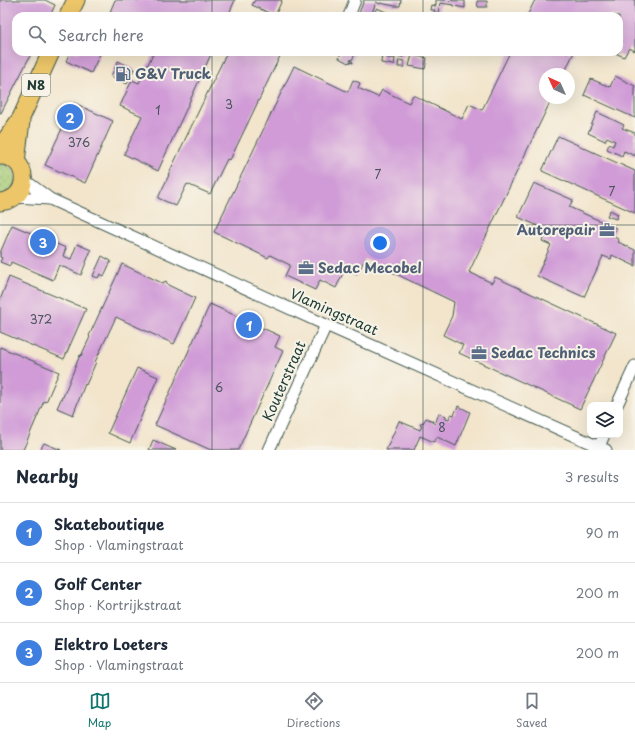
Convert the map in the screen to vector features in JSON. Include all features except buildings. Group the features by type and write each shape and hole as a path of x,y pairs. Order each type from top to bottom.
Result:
{"main road":[{"path":"70,12 76,0"},
{"name":"N8","path":"8,159 21,118 49,56"},
{"name":"N8","path":"0,148 21,118"},
{"path":"8,159 19,165 23,179 19,193 8,200"}],"street":[{"path":"350,12 353,1"},
{"name":"Vlamingstraat","path":"23,179 50,199 326,325 603,448"},
{"name":"Vlamingstraat","path":"8,200 50,199"},
{"name":"Kouterstraat","path":"269,450 326,325"},
{"path":"618,402 635,366"},
{"path":"603,448 604,438"}],"green space":[{"path":"0,163 13,170 15,175 15,184 6,194 0,195"}],"place":[{"name":"G&V Truck","path":"123,74"},
{"name":"Golf Center","path":"70,117"},
{"name":"Autorepair","path":"607,230"},
{"name":"Elektro Loeters","path":"43,242"},
{"name":"Sedac Mecobel","path":"306,268"},
{"name":"Skateboutique","path":"249,325"},
{"name":"Sedac Technics","path":"479,353"}]}
